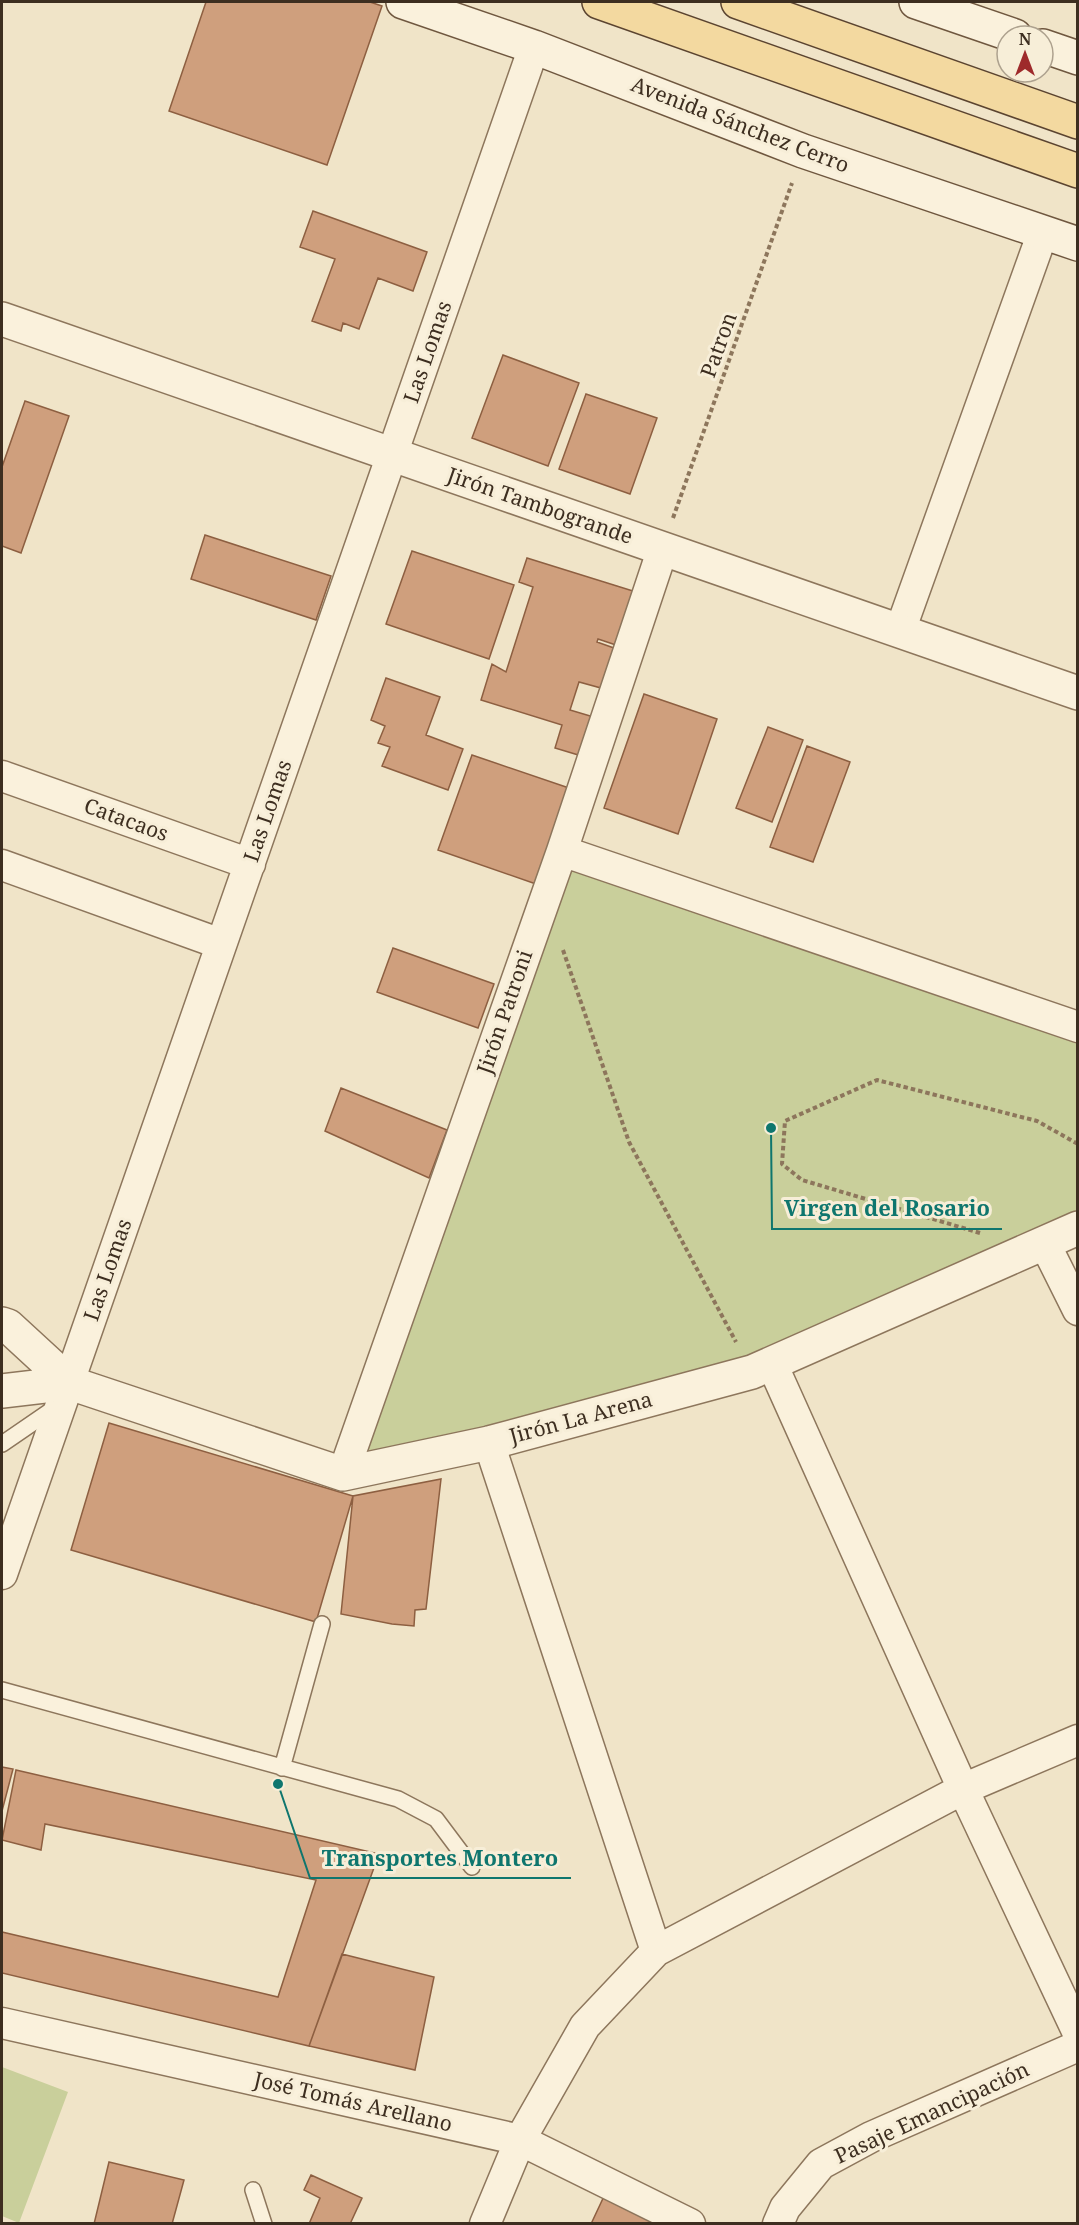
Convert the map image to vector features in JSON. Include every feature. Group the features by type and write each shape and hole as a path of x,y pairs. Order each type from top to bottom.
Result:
{"main road":[{"path":"599,2 1077,171"},
{"path":"738,2 1077,122"}],"street":[{"name":"Avenida Sánchez Cerro","path":"403,2 534,47 803,151 1077,244"},
{"path":"916,2 995,29"},
{"name":"Las Lomas","path":"2,1574 534,47"},
{"path":"1055,50 1077,58"},
{"path":"900,631 1044,232"},
{"name":"Jirón Tambogrande","path":"2,319 1077,693"},
{"name":"Jirón Patroni","path":"343,1474 562,851 663,548"},
{"name":"Catacaos","path":"2,776 250,864"},
{"path":"562,851 1077,1027"},
{"path":"2,865 221,944"},
{"name":"Jirón La Arena","path":"343,1474 489,1443 762,1368 1077,1228"},
{"path":"1045,1244 1077,1310"},
{"path":"2,1324 8,1326 66,1392"},
{"path":"762,1368 1077,2033"},
{"path":"2,1391 66,1392 343,1474"},
{"path":"489,1443 656,1951"},
{"path":"485,2223 520,2140 585,2026 656,1951 963,1789 1077,1740"},
{"name":"José Tomás Arellano","path":"2,2023 520,2140 690,2223"},
{"name":"Pasaje Emancipación","path":"778,2223 785,2208 821,2164 871,2137 1077,2046"}],"lane":[{"path":"2,1444 66,1392"},
{"path":"282,1768 322,1624"},
{"path":"2,1690 398,1799 436,1819 472,1867"},
{"path":"254,2190 264,2223"}],"path":[{"name":"Patron","path":"663,548 803,151"},
{"path":"561,944 629,1142 762,1368"},
{"path":"984,1234 802,1180 782,1164 784,1121 877,1080 1037,1121 1077,1144"}],"green space":[{"path":"562,851 1077,1027 1077,1228 772,1364 343,1474"},
{"path":"2,2067 68,2092 19,2223 2,2216"}],"building":[{"path":"206,2 370,2 382,6 327,165 169,111"},
{"path":"313,211 427,252 413,291 378,278 359,329 343,323 341,331 312,321 335,259 300,247"},
{"path":"503,355 579,383 548,466 472,438"},
{"path":"586,394 657,418 630,494 559,469"},
{"path":"25,401 69,416 21,553 2,546 2,467"},
{"path":"205,535 331,576 316,620 191,579"},
{"path":"412,551 514,585 489,659 386,624"},
{"path":"527,558 633,591 616,645 598,639 597,642 614,648 601,688 579,682 570,710 597,718 585,757 555,748 562,725 481,700 492,664 506,672 533,587 519,582"},
{"path":"386,678 440,697 426,735 463,749 448,790 382,766 390,747 378,743 385,726 371,720"},
{"path":"644,694 717,719 678,834 604,808"},
{"path":"768,727 803,740 772,822 736,808"},
{"path":"807,746 850,762 813,862 770,847"},
{"path":"472,755 569,788 536,884 438,850"},
{"path":"393,948 494,984 478,1028 377,992"},
{"path":"341,1088 447,1130 429,1178 325,1131"},
{"path":"109,1423 353,1496 316,1622 71,1550"},
{"path":"441,1479 426,1609 415,1610 414,1626 341,1614 353,1496"},
{"path":"2,1767 13,1769 2,1811"},
{"path":"16,1770 379,1854 309,2046 2,1973 2,1932 278,1997 316,1880 45,1824 41,1850 2,1840"},
{"path":"342,1954 434,1977 415,2070 309,2046"},
{"path":"109,2162 184,2180 172,2224 94,2224"},
{"path":"311,2175 362,2198 350,2224 309,2224 320,2198 304,2190"},
{"path":"606,2192 670,2224 591,2224"}],"place":[{"name":"Virgen del Rosario","path":"771,1128"},
{"name":"Transportes Montero","path":"278,1784"}]}
